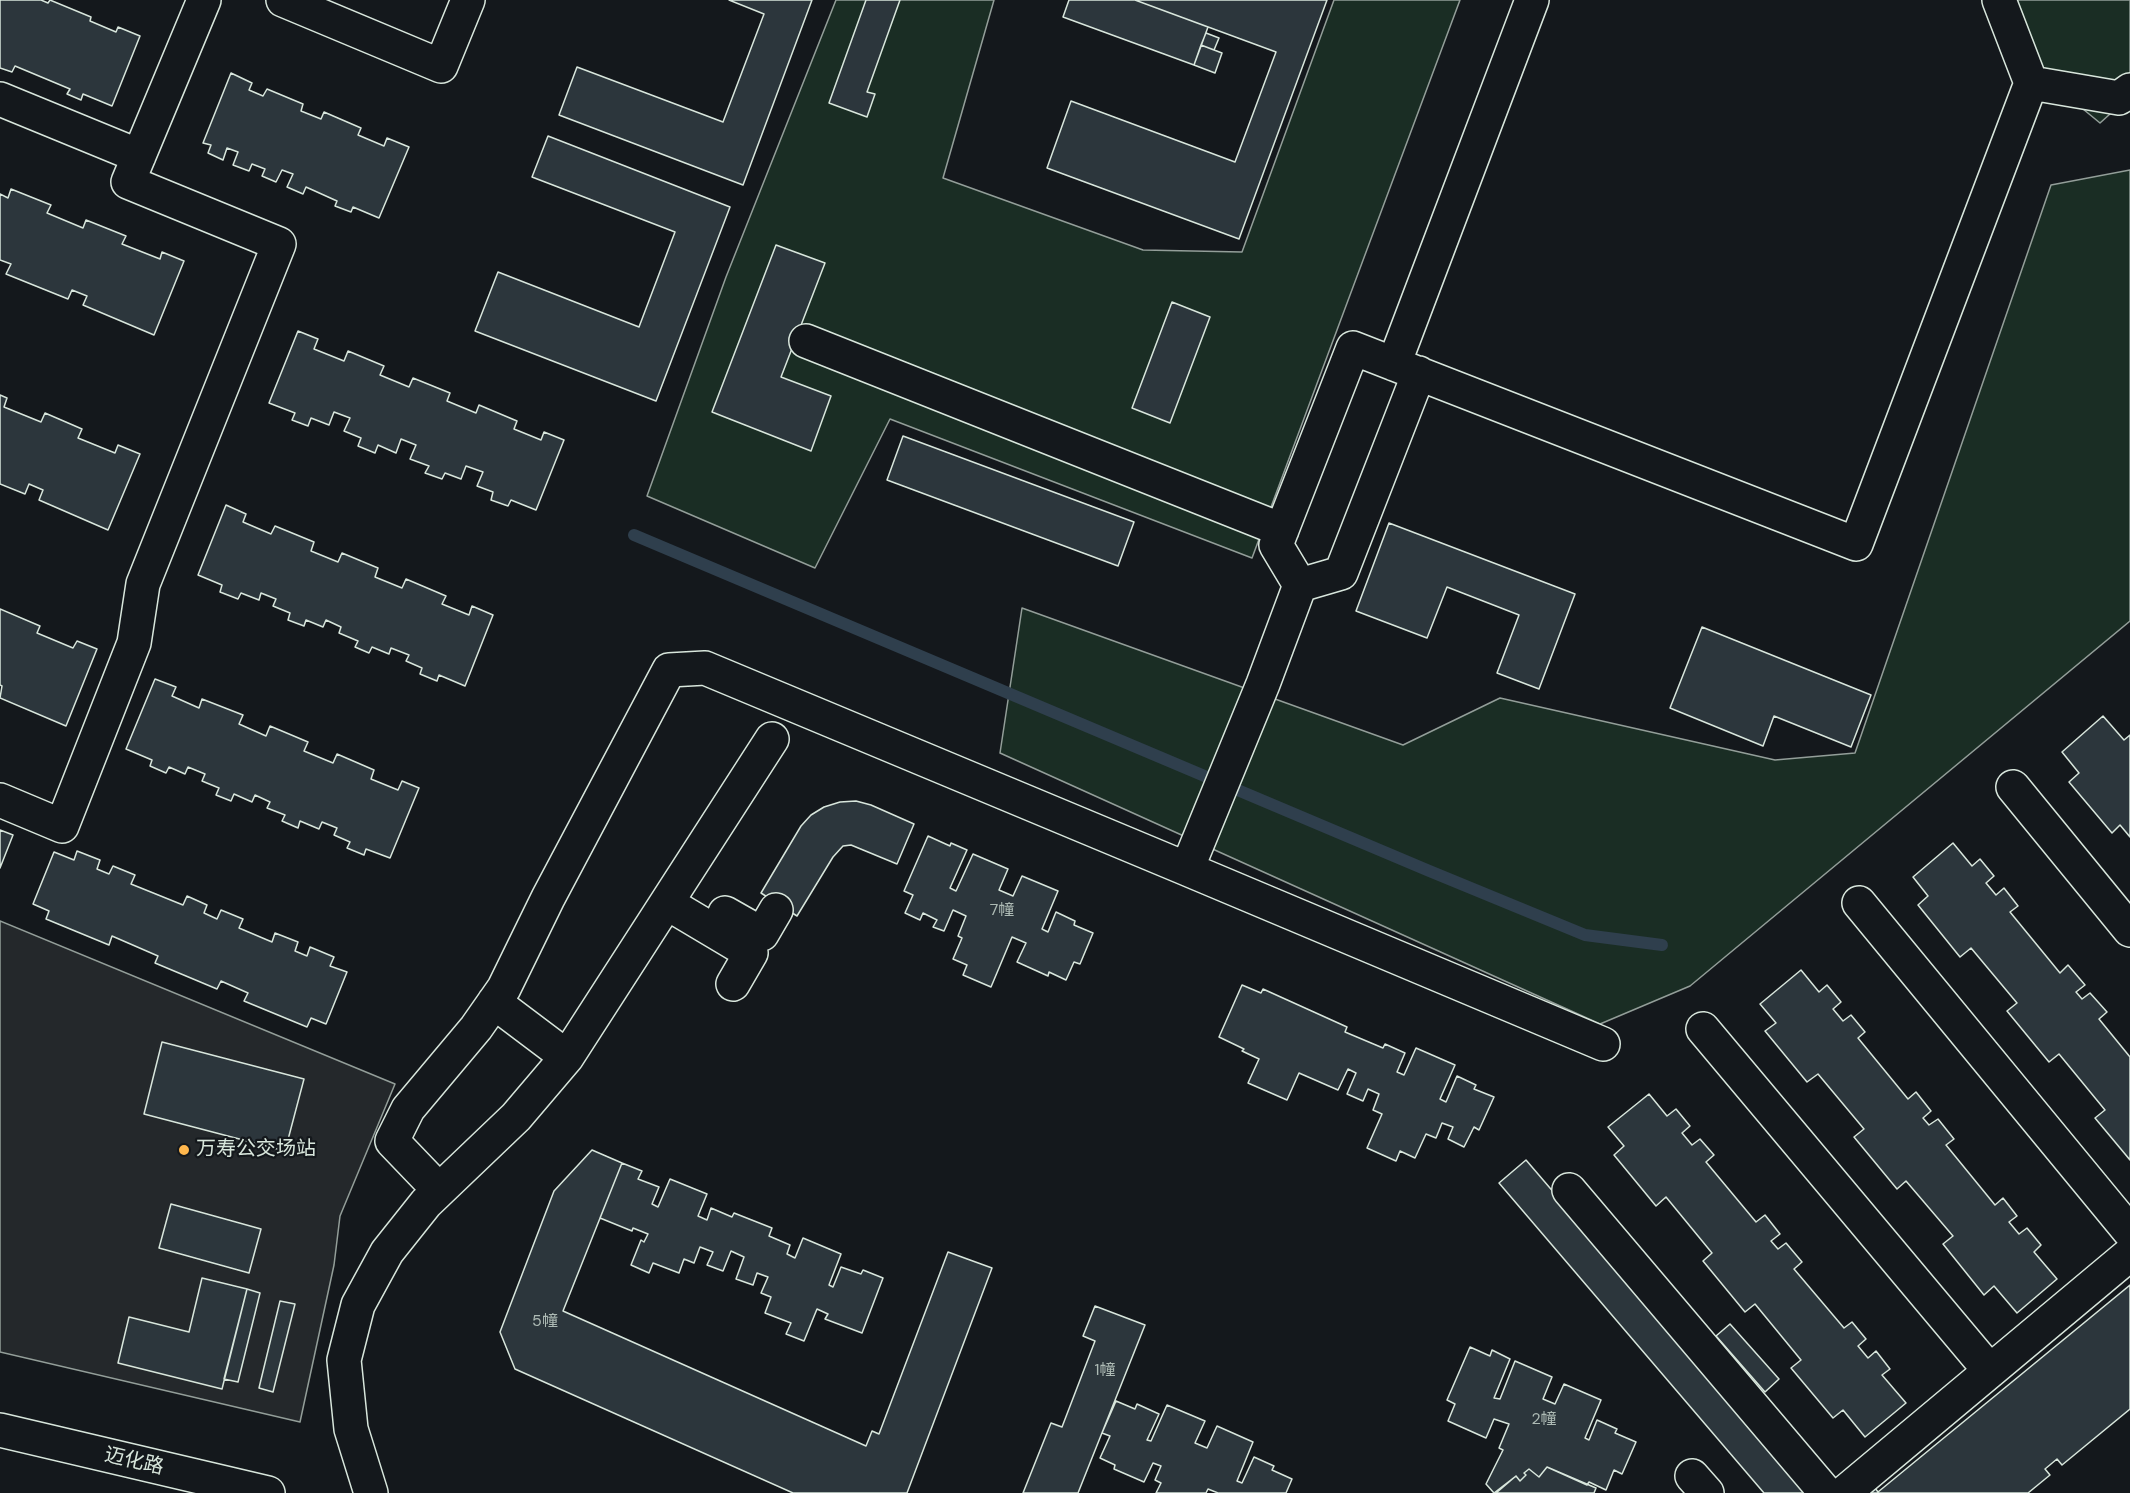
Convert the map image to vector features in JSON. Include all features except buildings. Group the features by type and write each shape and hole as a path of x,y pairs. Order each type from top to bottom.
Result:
{"street":[{"path":"0,800 62,826 134,643 143,584 279,244 128,182 204,0"},
{"path":"283,0 441,66 468,0"},
{"path":"1300,585 1341,573 1406,369 1532,0"},
{"path":"1300,585 1276,544 1353,348 1856,544 2031,83 1999,0"},
{"path":"2031,83 2119,99 2130,90"},
{"path":"0,99 139,156"},
{"path":"806,341 1282,530"},
{"path":"1187,869 1263,684 1300,585"},
{"path":"439,1190 392,1141 408,1109 476,1028 504,988 548,898 669,670 705,668 1603,1044"},
{"path":"371,1493 351,1429 344,1360 358,1305 387,1252 426,1203 516,1117 567,1057 772,740"},
{"path":"2013,787 2130,930"},
{"path":"673,894 763,932 733,984"},
{"path":"1859,903 2130,1232"},
{"path":"494,1002 567,1057"},
{"path":"1703,1029 1990,1371"},
{"path":"1569,1190 1826,1493"},
{"path":"1844,1493 2130,1254"},
{"name":"迈化路","path":"0,1430 268,1493"}],"green space":[{"path":"836,0 994,0 943,178 1143,250 1242,252 1334,0 1460,0 1252,558 890,419 815,568 647,496 726,277"},
{"path":"2017,0 2130,0 2130,96 2100,123 2032,67"},
{"path":"2130,170 2130,621 1690,986 1600,1024 1000,753 1022,608 1403,745 1500,698 1775,760 1855,753 2051,185"}],"shaded area":[{"name":"万寿公交场站","path":"0,921 395,1084 340,1216 334,1265 300,1422 0,1352"}],"waterway":[{"path":"634,535 1585,935 1662,945"}],"place":[{"name":"万寿公交场站","path":"184,1150"}]}
